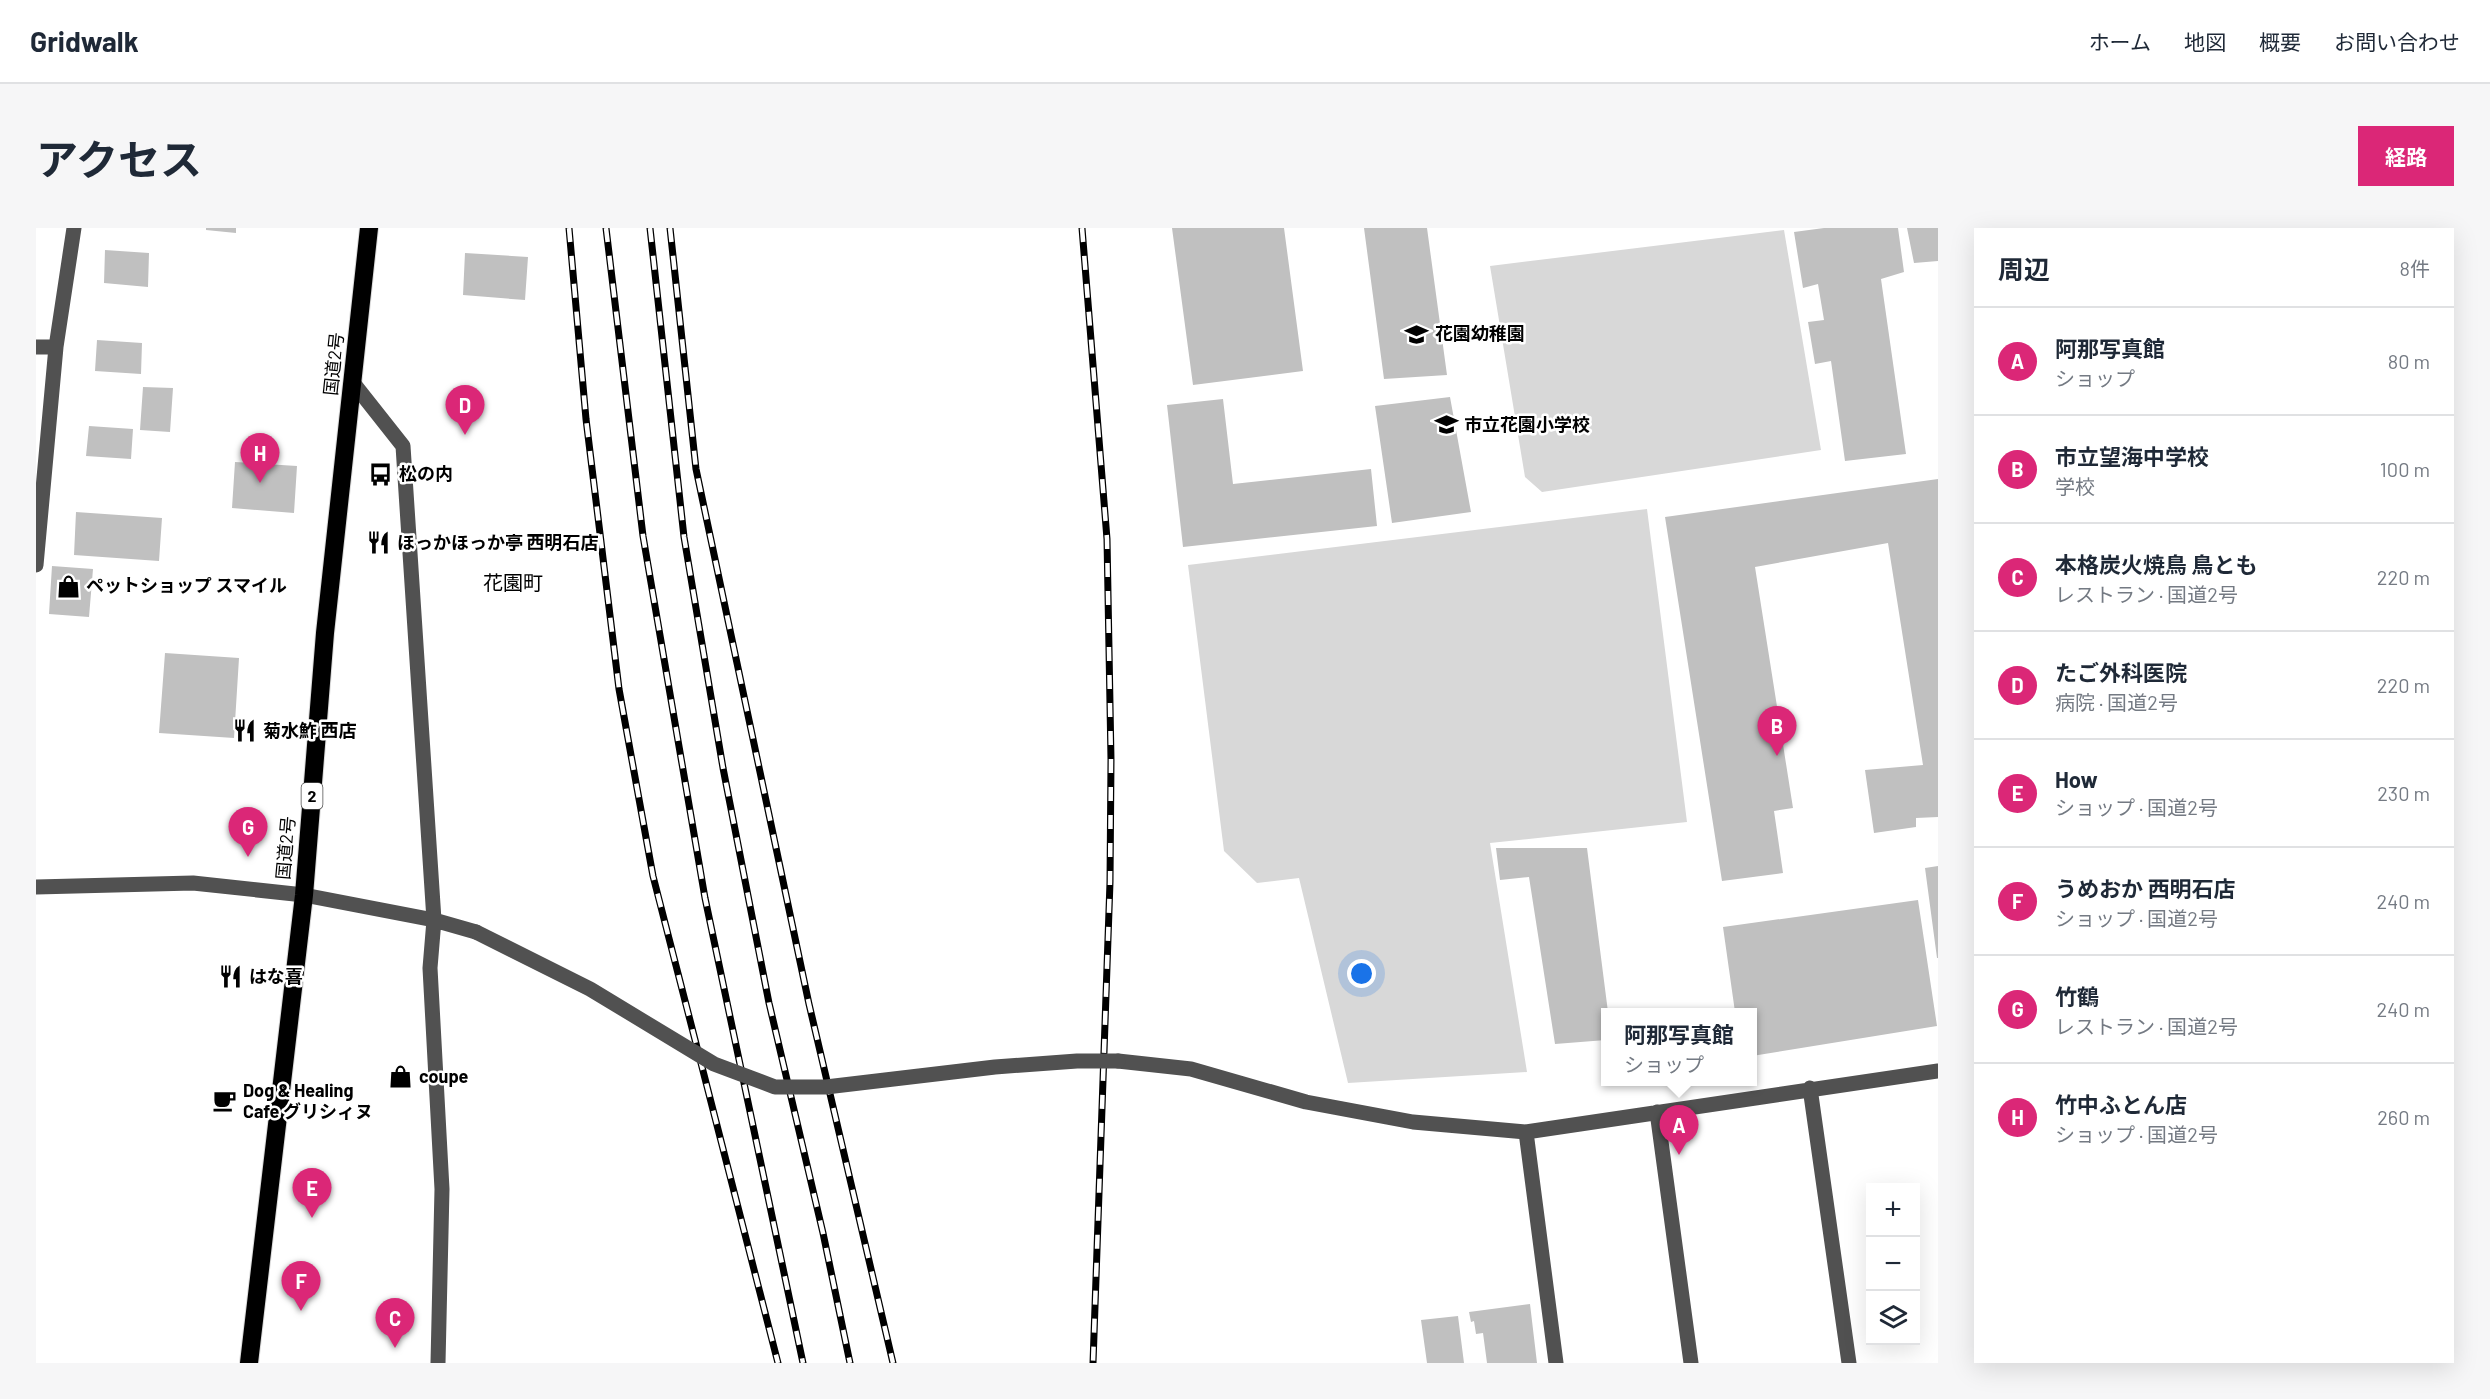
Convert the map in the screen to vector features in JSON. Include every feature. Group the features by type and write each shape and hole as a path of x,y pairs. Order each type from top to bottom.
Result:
{"highway":[{"name":"国道2号","path":"249,1363 304,895 325,633 354,384 369,228"}],"street":[{"path":"36,565 56,347 74,228"},
{"path":"36,347 56,347"},
{"path":"354,384 403,446 434,920 430,968 442,1190 438,1363"},
{"path":"36,887 193,883 304,895 434,920 476,932 590,989 714,1064 775,1087 826,1087 1042,1063 1118,1061 1191,1069 1306,1102 1413,1122 1526,1132 1810,1088 1938,1071"},
{"path":"1810,1088 1849,1363"},
{"path":"1657,1112 1691,1363"},
{"path":"1526,1132 1556,1363"}],"shaded area":[{"path":"1784,230 1821,450 1542,492 1525,477 1490,266"},
{"path":"1647,509 1687,822 1490,843 1527,1072 1348,1083 1299,878 1257,883 1224,851 1188,565"}],"building":[{"path":"206,228 236,228 236,233 206,230"},
{"path":"1172,228 1284,228 1303,371 1193,385"},
{"path":"1364,228 1427,228 1447,375 1384,379"},
{"path":"1824,228 1898,228 1904,272 1881,279 1906,454 1845,461 1831,361 1815,364 1808,322 1824,320 1818,284 1803,288 1794,232"},
{"path":"1907,228 1938,228 1938,261 1914,263"},
{"path":"105,250 149,253 148,287 104,283"},
{"path":"465,253 528,257 525,300 463,295"},
{"path":"97,340 142,343 141,374 95,371"},
{"path":"143,387 173,388 170,432 140,430"},
{"path":"1450,397 1471,512 1392,523 1375,406"},
{"path":"1223,399 1233,484 1371,469 1377,526 1183,547 1167,405"},
{"path":"89,426 133,429 131,459 86,456"},
{"path":"235,462 297,466 294,513 232,508"},
{"path":"1938,479 1938,817 1916,818 1916,827 1874,833 1865,770 1923,765 1888,543 1755,567 1793,808 1774,811 1783,873 1722,881 1665,517"},
{"path":"76,512 162,518 159,561 74,555"},
{"path":"52,566 93,569 89,617 49,614"},
{"path":"165,653 239,658 234,738 159,733"},
{"path":"1496,848 1587,848 1607,1008 1601,1008 1601,1040 1555,1044 1529,877 1500,880"},
{"path":"1938,866 1938,958 1937,958 1925,868"},
{"path":"1918,900 1937,1026 1757,1055 1757,1008 1734,1008 1723,927"},
{"path":"1530,1304 1537,1363 1487,1363 1483,1333 1476,1334 1474,1321 1471,1322 1469,1312"},
{"path":"1458,1316 1464,1363 1427,1363 1421,1320"}],"railway":[{"path":"569,228 586,419 619,689 653,876 778,1363"},
{"path":"606,228 643,536 705,898 803,1363"},
{"path":"650,228 684,537 723,768 769,1003 823,1233 850,1363"},
{"path":"670,228 696,469 809,1004 893,1363"},
{"path":"1082,228 1107,539 1111,760 1110,882 1093,1363"}],"place":[{"name":"花園幼稚園","path":"1417,334"},
{"name":"市立花園小学校","path":"1446,425"},
{"name":"たご外科医院","path":"465,435"},
{"name":"松の内","path":"381,474"},
{"name":"竹中ふとん店","path":"260,483"},
{"name":"ほっかほっか亭 西明石店","path":"379,543"},
{"name":"ペットショップ スマイル","path":"68,586"},
{"name":"菊水鮓 西店","path":"245,731"},
{"name":"市立望海中学校","path":"1777,756"},
{"name":"竹鶴","path":"248,857"},
{"name":"はな喜","path":"231,977"},
{"name":"coupe","path":"401,1077"},
{"name":"Dog & Healing Cafe グリシィヌ","path":"225,1101"},
{"name":"阿那写真館","path":"1679,1155"},
{"name":"How","path":"312,1218"},
{"name":"うめおか 西明石店","path":"301,1311"},
{"name":"本格炭火焼鳥 鳥とも","path":"395,1348"}],"district":[{"name":"花園町","path":"513,583"}]}
